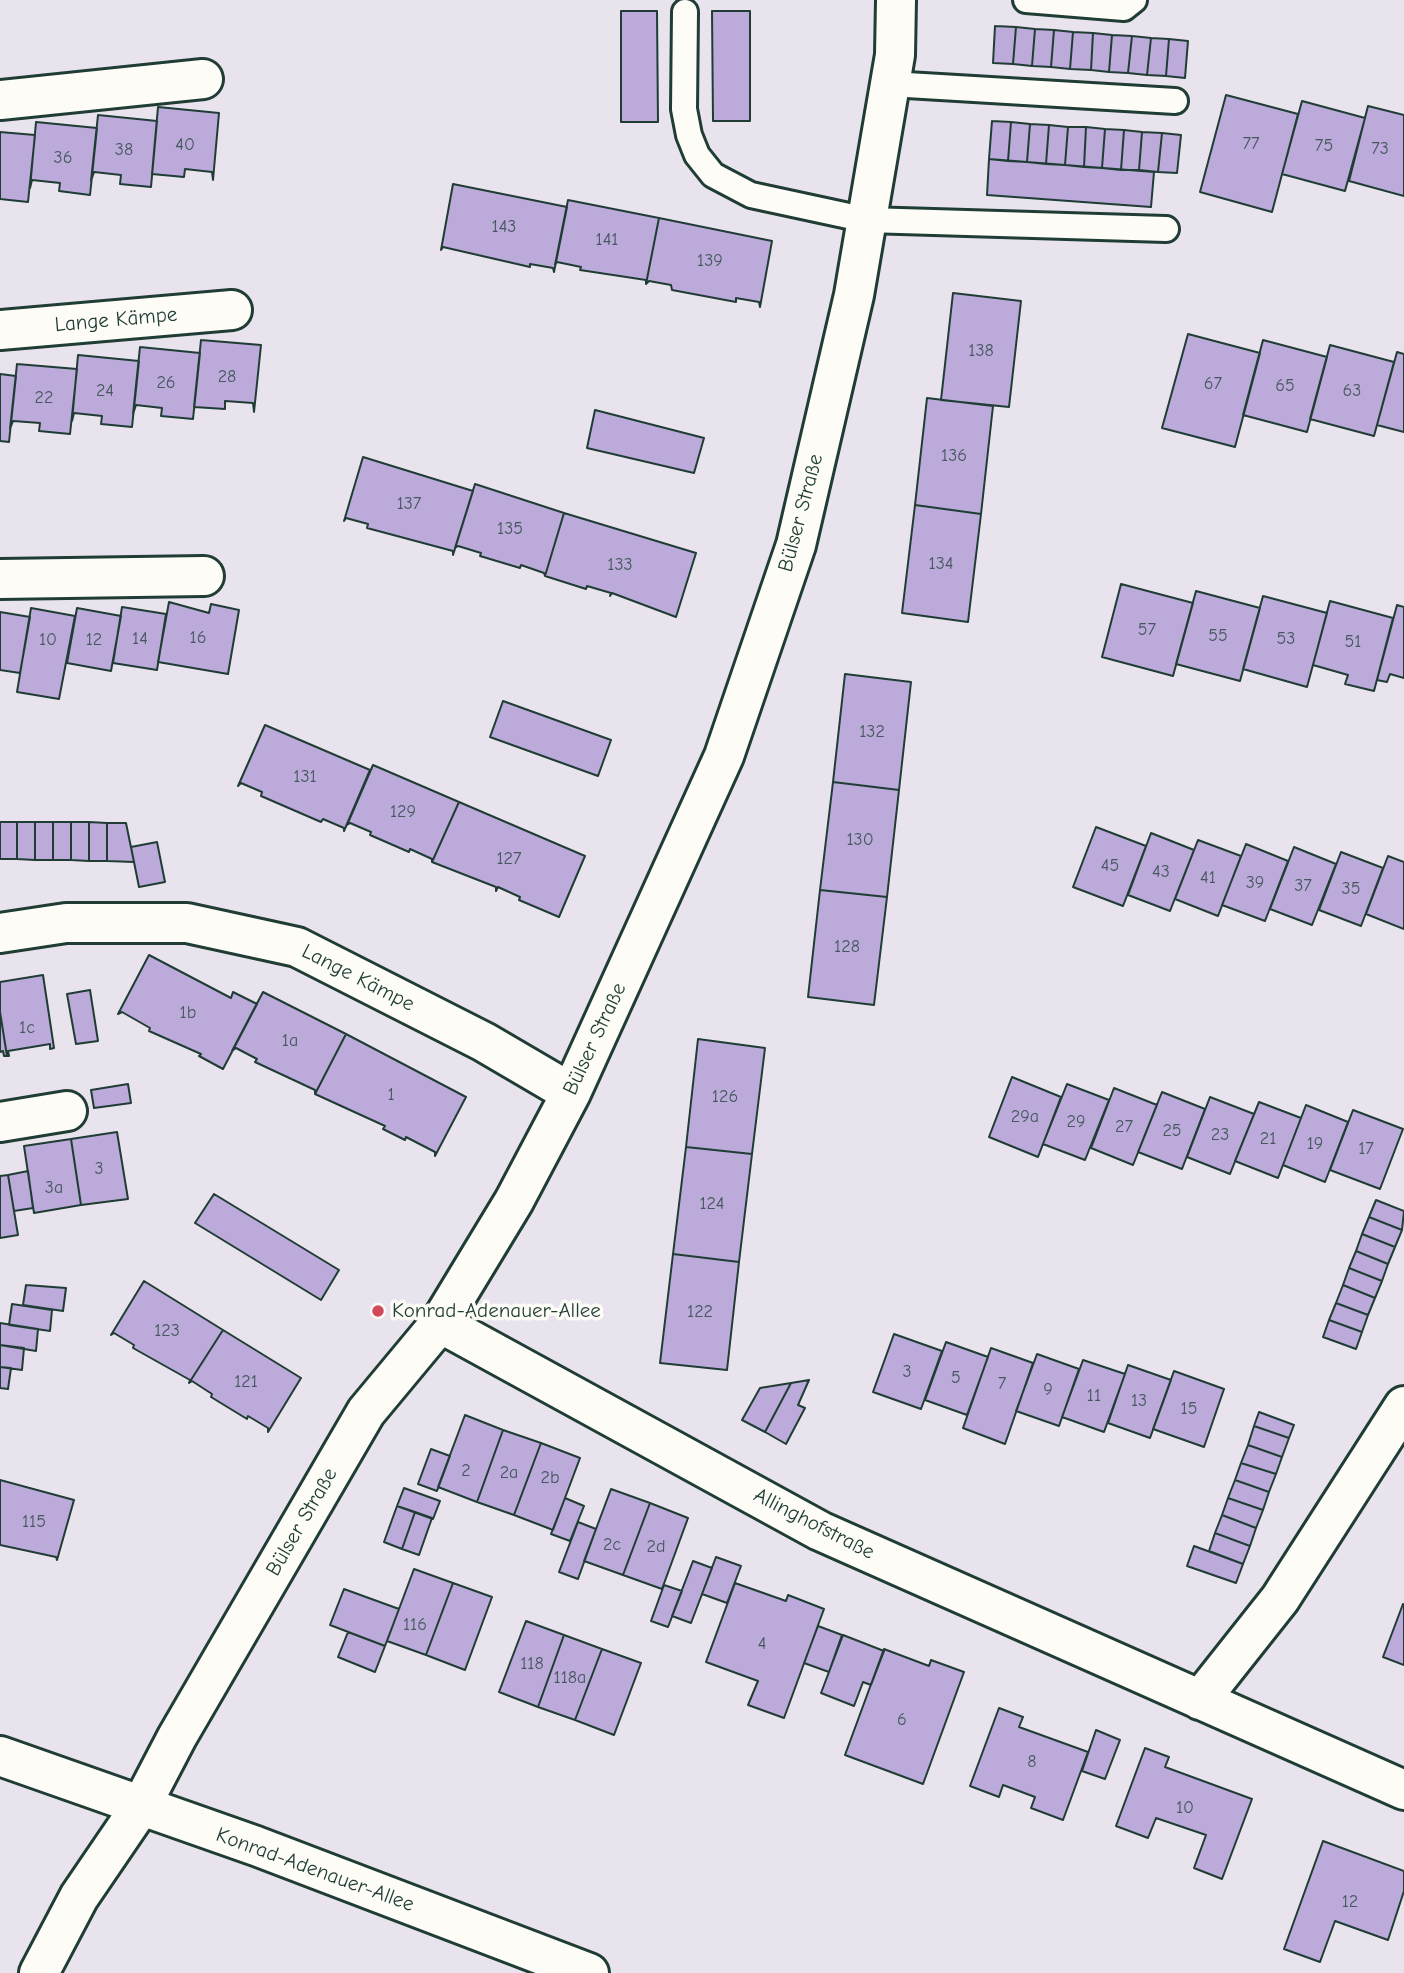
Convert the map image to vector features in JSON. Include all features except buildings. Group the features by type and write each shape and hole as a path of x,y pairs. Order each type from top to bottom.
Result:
{"street":[{"name":"Bülser Straße","path":"39,1973 79,1897 141,1806 177,1737 366,1412 440,1323 514,1201 571,1093 724,756 796,545 854,295 895,55 897,0"},
{"path":"0,100 203,79"},
{"name":"Lange Kämpe","path":"0,330 232,310"},
{"path":"0,579 204,576"},
{"name":"Lange Kämpe","path":"0,933 66,923 187,923 297,947 484,1042 571,1093"},
{"path":"0,1122 67,1111"},
{"name":"Allinghofstraße","path":"440,1323 820,1531 1404,1790"},
{"path":"1200,1700 1280,1599 1404,1406"},
{"name":"Konrad-Adenauer-Allee","path":"0,1756 256,1846 589,1973"}],"lane":[{"path":"1026,0 1124,8 1135,0"},
{"path":"685,12 684,110 697,155 713,175 751,195 867,220 1166,229"},
{"path":"890,83 1175,101"}],"place":[{"name":"Konrad-Adenauer-Allee","path":"378,1311"}]}
